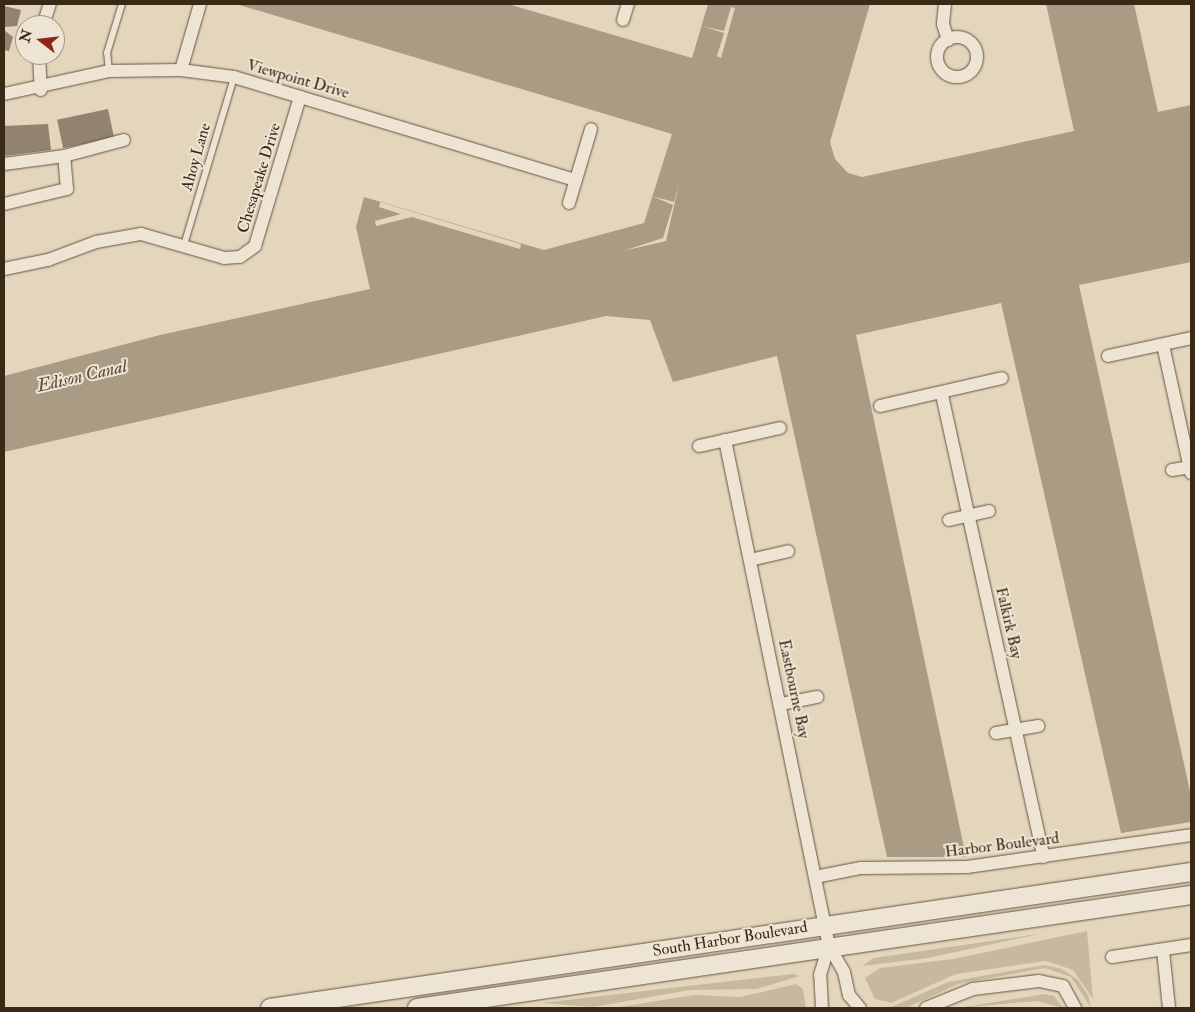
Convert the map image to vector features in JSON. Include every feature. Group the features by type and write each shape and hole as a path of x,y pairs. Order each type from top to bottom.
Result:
{"main road":[{"name":"South Harbor Boulevard","path":"270,1008 453,982 827,924 1191,872"},
{"name":"South Harbor Boulevard","path":"417,1008 456,1005 829,946 1191,895"}],"street":[{"path":"181,70 200,4"},
{"path":"623,20 628,4"},
{"path":"945,4 943,24 948,40"},
{"path":"40,65 41,90"},
{"name":"Viewpoint Drive","path":"4,94 41,90 109,71 181,70 234,77 576,180"},
{"name":"Chesapeake Drive","path":"4,270 96,242 141,234 224,258 240,257 255,246 300,97"},
{"path":"569,204 591,129"},
{"path":"4,164 64,156 124,140"},
{"path":"4,204 67,189 64,156"},
{"path":"1108,356 1191,338"},
{"path":"1163,344 1191,469 1172,470"},
{"path":"880,406 942,395 1002,378"},
{"name":"Falkirk Bay","path":"942,395 1044,857"},
{"path":"699,446 780,428"},
{"name":"Eastbourne Bay","path":"725,440 815,876 827,924 829,946 820,975 822,1008"},
{"path":"949,520 989,511"},
{"path":"750,560 788,552"},
{"path":"781,704 817,697"},
{"path":"996,733 1038,726"},
{"name":"Harbor Boulevard","path":"815,876 861,868 937,869 1044,857 1191,835"},
{"path":"1112,957 1191,945"},
{"name":"Eastbourne Bay","path":"829,946 844,972 849,995 860,1008"},
{"path":"1162,950 1169,1008"},
{"path":"926,1008 973,989 1039,980 1063,986 1075,1008"},
{"path":"453,982 456,1005"}],"lane":[{"path":"109,71 108,53 122,4"},
{"name":"Ahoy Lane","path":"184,245 234,77"}],"shaded area":[{"path":"1087,931 1093,999 1073,970 1046,961 956,974 891,1003 875,999 865,978 880,968 953,959"},
{"path":"1039,934 928,958 862,966 874,958"},
{"path":"1044,965 1062,969 1078,980 1088,995 1091,1008 1071,977 1045,968 958,984 906,1008 889,1008 948,982"},
{"path":"793,974 799,976 757,989 690,990 593,1007 541,1003"},
{"path":"796,984 803,989 806,1008 613,1008 694,995 740,997"},
{"path":"1045,994 1054,996 1063,1008 1037,1001 958,1008"}],"water":[{"name":"Edison Canal","path":"236,4 508,4 692,58 708,4 870,4 830,142 835,159 848,173 862,177 1074,131 1046,4 1134,4 1158,112 1191,105 1191,262 1079,285 1191,796 1191,822 1121,833 1001,303 856,335 966,857 887,857 777,356 673,382 650,320 606,316 4,452 4,376 160,335 370,289 356,227 364,197 544,250 644,223 672,134"}],"pier":[{"path":"731,7 735,8 721,58 717,56 724,33 702,26 724,31"},
{"path":"679,184 666,241 623,251 663,238 673,205 652,196 674,202"},
{"path":"380,202 521,244 520,249 412,217 376,226 375,221 401,214 379,207"}],"building":[{"path":"4,6 21,10 20,15 15,15 15,26 4,27"},
{"path":"4,30 13,37 9,51 4,50"},
{"path":"108,109 114,137 63,148 57,120"},
{"path":"48,124 51,150 4,156 4,126"}]}
